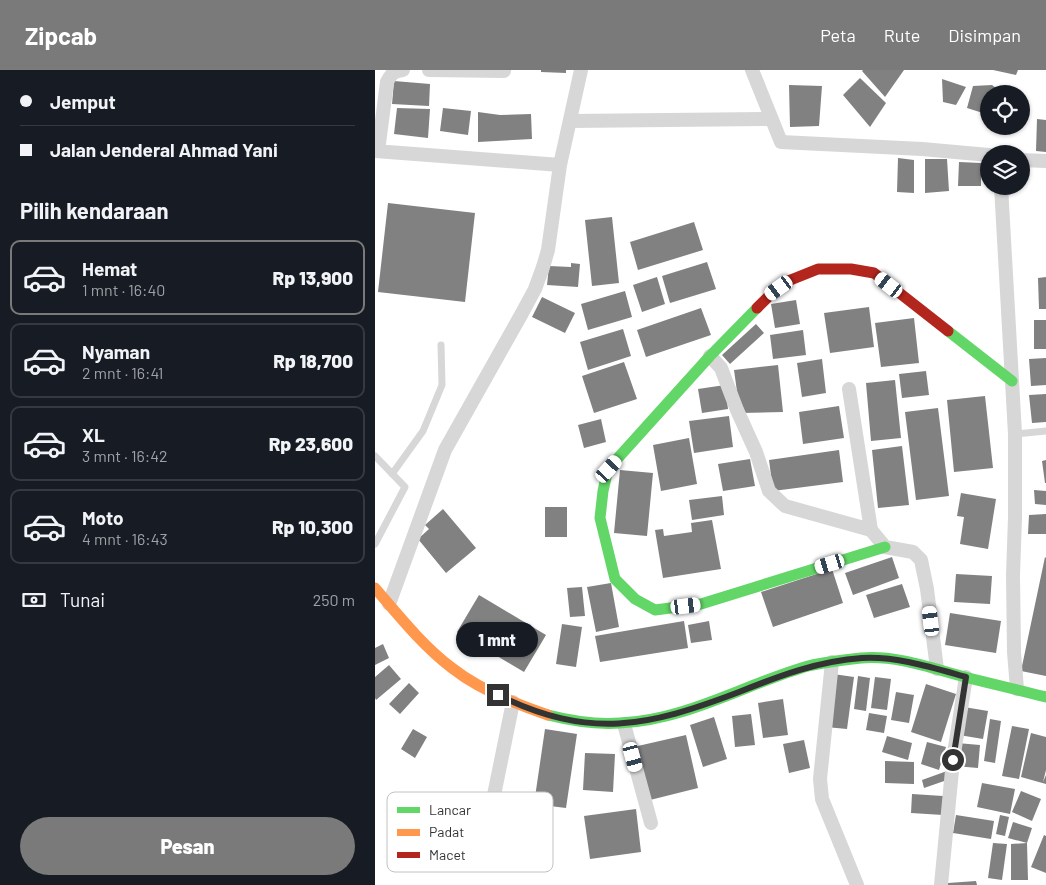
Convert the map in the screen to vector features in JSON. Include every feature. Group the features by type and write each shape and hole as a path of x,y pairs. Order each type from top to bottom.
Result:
{"main road":[{"path":"885,547 701,604 655,610 635,599 615,579 600,518 603,491 609,469 710,356 770,295 789,281 818,269 851,269 873,273 1012,382"},
{"path":"375,588 428,647 450,667 470,681 543,714 584,723 624,724 649,721 810,666 864,658 881,659 937,669 1046,697"}],"street":[{"path":"403,70 395,71 387,82 376,151 560,165"},
{"path":"429,70 504,71"},
{"path":"389,604 445,450 535,289 543,267 548,250 560,165 581,70"},
{"path":"752,70 781,142 922,149 980,154"},
{"path":"570,121 772,119"},
{"path":"1030,160 1046,160"},
{"path":"1002,195 1015,434 1013,575 1014,652 1017,689"},
{"path":"710,356 721,368 769,491 785,506 871,530"},
{"path":"849,389 871,530 885,547 913,552 921,560 927,588 937,669"},
{"path":"832,662 820,779 823,799 857,885"},
{"path":"941,885 953,760 966,677"},
{"path":"495,792 513,702"},
{"path":"624,724 651,823"}],"lane":[{"path":"392,474 423,432 442,385 441,345"},
{"path":"1015,434 1046,431"},
{"path":"375,456 405,488 375,544"}],"building":[{"path":"541,70 566,70 566,73 541,72"},
{"path":"863,70 904,70 885,97"},
{"path":"993,70 1018,70 1016,75"},
{"path":"860,78 886,103 870,127 843,95"},
{"path":"942,79 966,87 956,105 943,102"},
{"path":"394,81 430,84 429,106 392,104"},
{"path":"789,85 822,86 819,126 790,127"},
{"path":"973,86 980,86 980,112 967,108"},
{"path":"397,108 430,109 428,138 394,134"},
{"path":"443,108 471,111 468,135 440,131"},
{"path":"478,112 500,115 531,114 532,139 478,142"},
{"path":"1037,119 1046,120 1046,152 1036,151"},
{"path":"898,158 914,160 914,193 897,192"},
{"path":"925,159 947,159 949,191 925,193"},
{"path":"959,162 980,163 980,186 958,186"},
{"path":"388,203 475,213 465,302 378,292"},
{"path":"612,217 619,283 592,286 585,220"},
{"path":"694,222 703,250 638,270 630,242"},
{"path":"707,262 716,289 670,303 662,276"},
{"path":"571,263 580,264 578,287 547,285 549,266 571,267"},
{"path":"657,277 665,304 642,312 633,285"},
{"path":"1046,277 1046,309 1039,309 1038,278"},
{"path":"625,291 632,317 588,330 581,304"},
{"path":"542,297 575,313 565,333 532,317"},
{"path":"796,300 800,324 775,328 771,304"},
{"path":"869,307 874,347 830,353 824,313"},
{"path":"701,308 711,335 646,357 637,330"},
{"path":"914,318 919,363 881,367 875,323"},
{"path":"1034,320 1046,320 1046,349 1034,349"},
{"path":"756,324 764,333 730,364 722,355"},
{"path":"623,329 631,356 588,370 580,342"},
{"path":"803,330 806,355 773,359 770,335"},
{"path":"1046,358 1046,385 1031,386 1029,359"},
{"path":"822,359 826,393 802,397 797,363"},
{"path":"624,362 637,399 594,413 582,376"},
{"path":"778,365 783,412 740,413 734,370"},
{"path":"926,371 929,395 902,398 899,374"},
{"path":"895,380 901,438 871,441 866,383"},
{"path":"725,385 728,409 702,413 698,389"},
{"path":"1046,394 1046,422 1032,423 1029,395"},
{"path":"985,396 993,468 954,472 947,400"},
{"path":"839,406 844,438 803,444 799,412"},
{"path":"938,408 949,496 916,500 905,412"},
{"path":"729,416 733,447 694,453 689,421"},
{"path":"601,419 606,442 584,448 578,425"},
{"path":"689,438 697,484 661,491 653,445"},
{"path":"902,446 909,505 878,508 872,450"},
{"path":"839,450 843,482 773,491 769,460"},
{"path":"750,459 755,486 723,491 718,464"},
{"path":"1046,460 1046,483 1045,483 1042,461"},
{"path":"620,470 653,473 647,536 614,533"},
{"path":"1034,490 1046,491 1046,505 1035,504"},
{"path":"961,493 996,499 988,549 960,544 964,517 957,516"},
{"path":"722,496 724,515 692,520 689,500"},
{"path":"545,507 567,507 567,537 545,537"},
{"path":"443,509 476,548 446,573 418,539 429,529 425,525"},
{"path":"1046,514 1046,534 1028,534 1029,515"},
{"path":"712,520 721,569 663,578 655,530 663,529 664,536 692,532 691,523"},
{"path":"892,557 899,578 853,595 845,573"},
{"path":"1046,558 1046,676 1021,671"},
{"path":"832,569 843,603 773,627 761,592"},
{"path":"956,574 992,576 990,604 954,602"},
{"path":"611,583 619,627 596,632 587,587"},
{"path":"902,584 910,607 874,618 866,595"},
{"path":"582,587 585,616 570,617 567,588"},
{"path":"479,595 546,635 524,672 457,632"},
{"path":"950,613 1001,621 996,653 945,645"},
{"path":"684,621 688,648 600,662 595,636"},
{"path":"709,621 712,640 691,643 688,625"},
{"path":"562,624 582,627 576,667 556,664"},
{"path":"383,644 389,658 375,665 375,648"},
{"path":"389,665 401,679 376,700 375,677"},
{"path":"833,674 854,677 847,729 826,727"},
{"path":"858,676 870,678 866,711 854,709"},
{"path":"875,677 891,679 887,710 871,708"},
{"path":"409,683 419,693 400,714 389,704"},
{"path":"926,684 956,694 941,742 911,732"},
{"path":"896,692 914,695 909,723 891,720"},
{"path":"783,699 788,735 763,738 758,703"},
{"path":"964,707 988,711 983,739 959,735"},
{"path":"869,713 887,716 884,733 866,730"},
{"path":"751,714 755,745 735,747 732,716"},
{"path":"714,717 727,759 703,767 690,725"},
{"path":"990,719 1001,721 995,763 984,761"},
{"path":"1012,726 1029,729 1019,779 1002,776"},
{"path":"413,729 427,737 415,758 401,749"},
{"path":"545,729 577,734 566,808 553,806 553,792 536,792"},
{"path":"1031,733 1046,737 1046,770 1043,782 1046,775 1046,784 1021,777"},
{"path":"686,735 698,788 642,802 629,748"},
{"path":"887,736 912,743 908,760 882,752"},
{"path":"804,740 810,768 789,773 783,744"},
{"path":"927,742 946,747 939,770 921,764"},
{"path":"957,743 980,745 978,768 955,766"},
{"path":"585,753 615,754 613,792 583,790"},
{"path":"885,761 914,762 914,784 885,783"},
{"path":"947,771 950,779 924,788 922,780"},
{"path":"982,783 1015,789 1010,814 977,807"},
{"path":"1021,791 1041,799 1032,821 1012,812"},
{"path":"912,794 943,796 943,815 911,813"},
{"path":"636,809 641,852 590,859 584,816"},
{"path":"956,815 994,821 991,839 953,833"},
{"path":"1000,815 1009,817 1005,836 996,834"},
{"path":"1013,822 1032,828 1027,843 1008,838"},
{"path":"1044,835 1046,836 1046,873 1031,867"},
{"path":"993,843 1007,844 1002,880 988,878"},
{"path":"1027,843 1028,880 1011,880 1011,844"},
{"path":"976,881 977,885 948,885 948,883"}],"traffic: fast":[{"path":"757,308 710,356 608,469 600,518 615,579 635,599 655,610 701,604 885,547"},
{"path":"948,331 1012,381"},
{"path":"548,715 593,723 620,723 645,720 692,708 808,666 861,658 901,660 1046,697"}],"traffic: slow":[{"path":"375,588 421,640 452,668 498,696 548,715"}],"traffic: jam":[{"path":"757,308 788,281 818,269 851,269 874,273 948,331"}],"route":[{"path":"498,695 536,712 566,720 584,723 624,724 649,721 711,703 768,680 810,666 864,658 897,661 966,677 953,760"}]}
